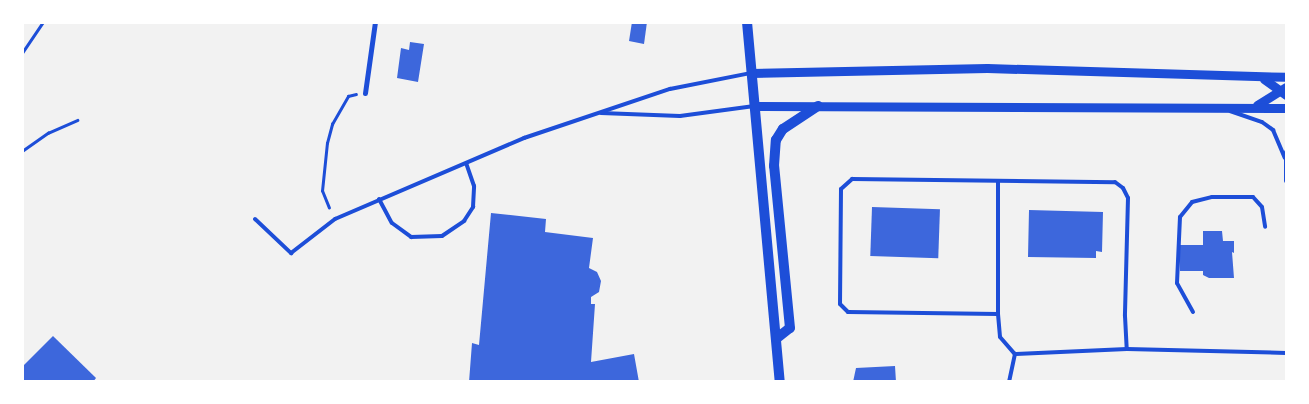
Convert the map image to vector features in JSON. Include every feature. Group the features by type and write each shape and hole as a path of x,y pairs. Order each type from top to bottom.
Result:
{"main road":[{"path":"747,22 780,382"},
{"path":"777,338 790,328 774,166 776,140 783,129 818,106"}],"street":[{"path":"365,92 375,22"},
{"path":"751,73 987,68 1286,77"},
{"path":"1259,77 1285,91"},
{"path":"1252,106 1264,103 1285,91"},
{"path":"755,106 1214,105 1286,108"}],"lane":[{"path":"255,219 291,253 335,219 466,162 670,89 751,73"},
{"path":"1214,105 1262,122 1273,130 1285,158"},
{"path":"599,113 680,116 755,106"},
{"path":"1286,152 1286,181"},
{"path":"379,199 392,223 411,238 442,236 464,221 472,207 474,186 466,162"},
{"path":"998,314 848,312 840,304 838,271 841,189 852,180 1115,182 1123,188 1128,198 1125,300 1127,350"},
{"path":"998,182 998,314 1000,337 1015,354"},
{"path":"1193,312 1177,283 1180,217 1192,202 1212,197 1253,198 1262,207 1265,227"},
{"path":"1015,354 1127,350 1286,353"},
{"path":"1009,382 1015,354"}],"path":[{"path":"22,53 43,22"},
{"path":"329,208 322,191 330,133 348,96 365,92"},
{"path":"22,151 48,133 77,120"}],"building":[{"path":"632,22 647,22 644,44 629,41"},
{"path":"410,42 424,44 418,82 397,78 401,48 409,50"},
{"path":"872,207 940,209 938,258 870,256"},
{"path":"1029,210 1103,212 1102,252 1096,251 1096,258 1028,257"},
{"path":"491,213 546,219 545,232 593,238 589,268 597,272 601,281 599,292 591,297 591,304 595,304 591,362 634,354 639,382 469,382 472,343 479,345"},
{"path":"1203,231 1222,231 1223,241 1234,241 1234,253 1232,252 1234,278 1209,278 1203,275 1203,271 1180,271 1180,245 1203,245"},
{"path":"53,336 96,378 93,382 22,382 22,367"},
{"path":"895,366 896,382 853,382 856,368"}]}
